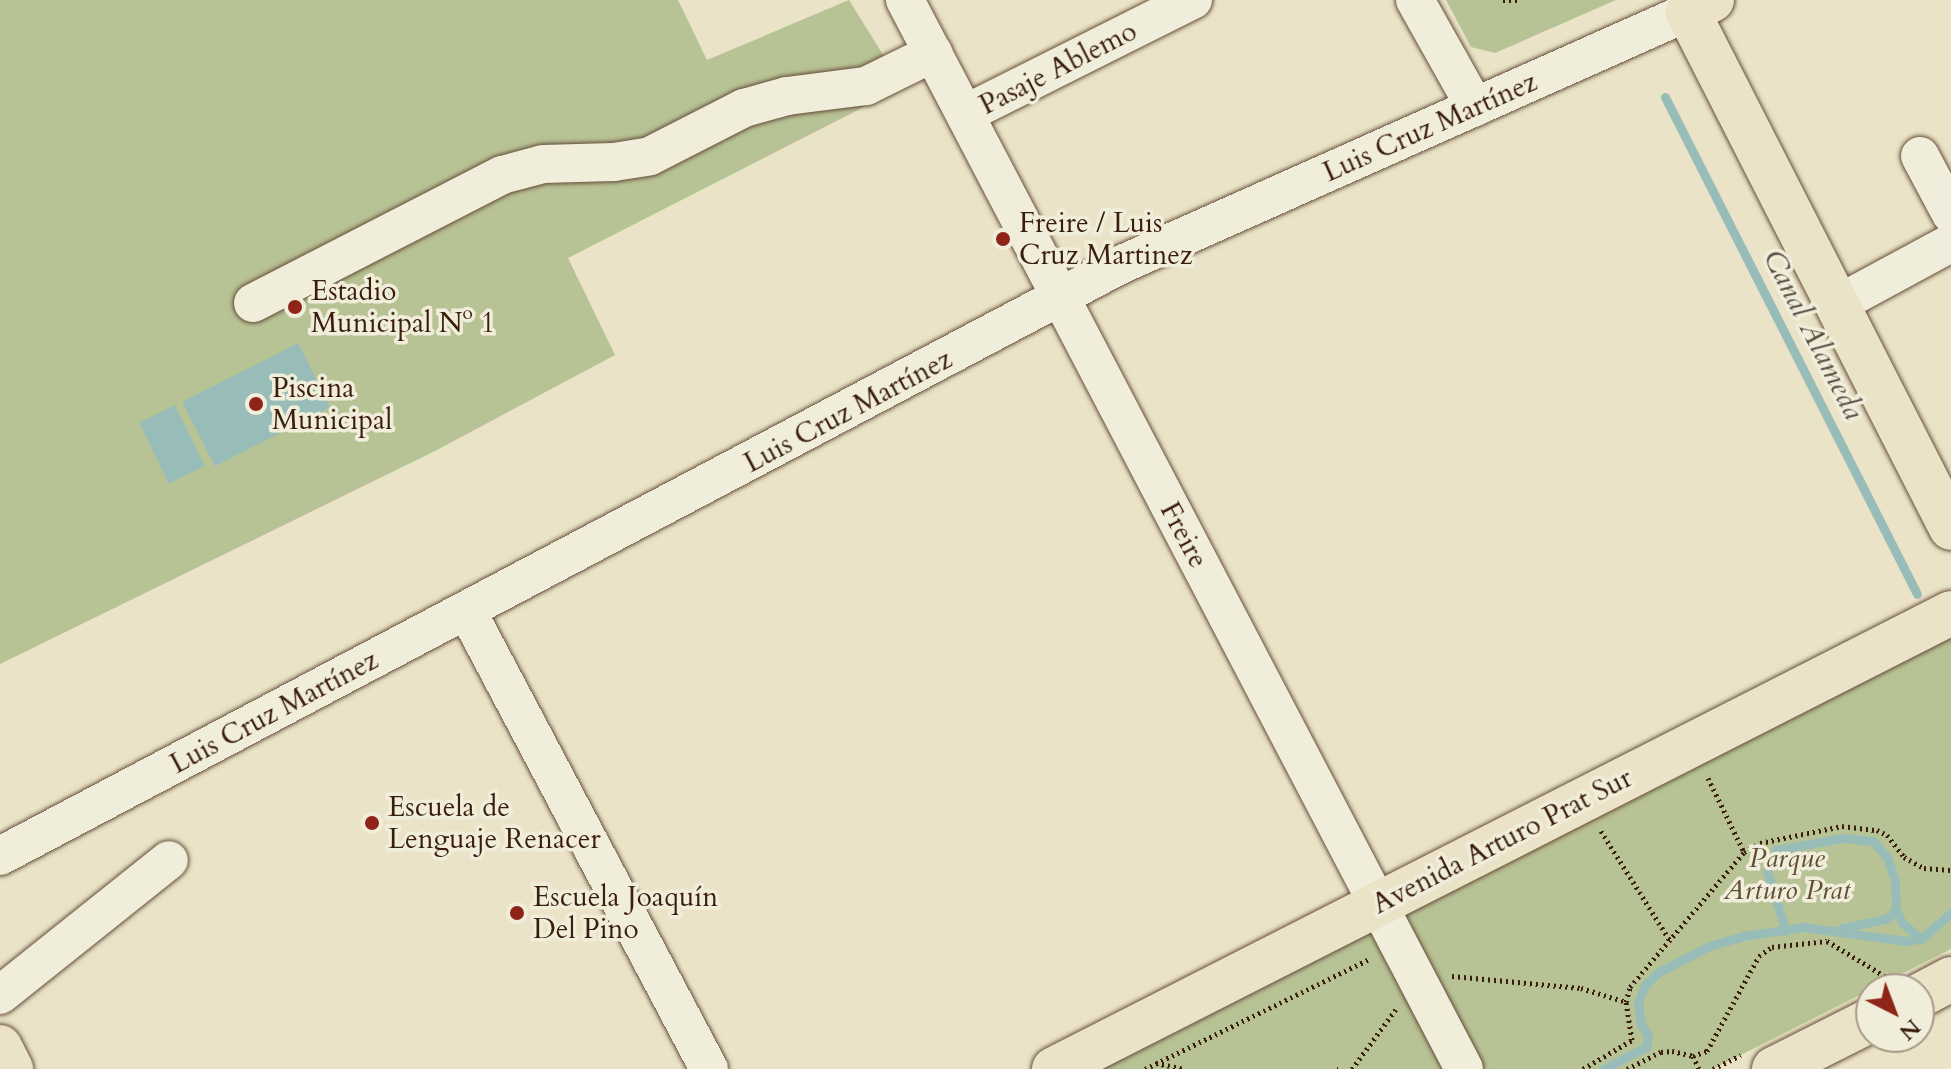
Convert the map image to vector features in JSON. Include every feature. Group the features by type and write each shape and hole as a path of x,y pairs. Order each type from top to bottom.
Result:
{"main road":[{"path":"1700,6 1838,304 1951,528"},
{"name":"Avenida Arturo Prat Sur","path":"1054,1069 1951,613"},
{"path":"1774,1069 1855,1028"},
{"path":"0,1047 11,1069"}],"street":[{"name":"Freire","path":"905,0 1464,1069"},
{"name":"Pasaje Ablemo","path":"965,114 1193,0"},
{"path":"1415,0 1475,107"},
{"name":"Luis Cruz Martínez","path":"0,856 1120,265 1700,6"},
{"path":"253,303 502,175 543,164 614,162 650,156 744,108 787,96 866,86 933,53"},
{"path":"1920,156 1951,214"},
{"path":"1838,304 1951,243"},
{"path":"467,611 709,1069"},
{"path":"0,995 169,860"}],"path":[{"path":"1503,0 1521,0"},
{"path":"1704,769 1744,852"},
{"path":"1596,824 1671,942"},
{"path":"1583,1069 1632,1040 1626,1002 1639,975 1671,942 1744,852 1760,843 1842,826 1877,830 1887,835 1904,857 1924,868 1951,870"},
{"path":"1627,1069 1661,1052 1693,1056 1707,1051 1759,956 1772,947 1827,941 1881,973"},
{"path":"1144,1069 1380,953"},
{"path":"1439,975 1581,988 1626,1002"},
{"path":"1352,1069 1404,998"},
{"path":"1693,1056 1699,1069"},
{"path":"1156,1063 1185,1069"}],"green space":[{"name":"Estadio Municipal Nº 1","path":"0,0 678,0 707,60 849,0 903,87 568,258 615,355 435,451 0,664"},
{"path":"1446,0 1616,0 1495,53 1471,47"},
{"name":"Parque Arturo Prat","path":"1951,631 1951,949 1903,973 1855,973 1855,997 1713,1069 1092,1069"}],"water":[{"name":"Piscina Municipal","path":"298,343 331,407 215,466 182,402"},
{"path":"175,405 205,466 169,484 139,423"}],"waterway":[{"name":"Canal Alameda","path":"1665,97 1917,594"},
{"path":"1786,931 1767,871 1776,850 1843,838 1873,841 1887,857 1895,880 1896,910 1902,923 1921,939"},
{"path":"1842,928 1886,919 1896,910"},
{"path":"1603,1069 1646,1047 1648,1036 1641,1024 1638,1003 1645,985 1659,972 1709,946 1743,936 1803,927 1906,941 1921,939 1951,913"}],"place":[{"name":"Freire / Luis Cruz Martinez","path":"1003,239"},
{"name":"Estadio Municipal Nº 1","path":"295,307"},
{"name":"Piscina Municipal","path":"256,404"},
{"name":"Escuela de Lenguaje Renacer","path":"372,823"},
{"name":"Escuela Joaquín Del Pino","path":"517,913"}]}
